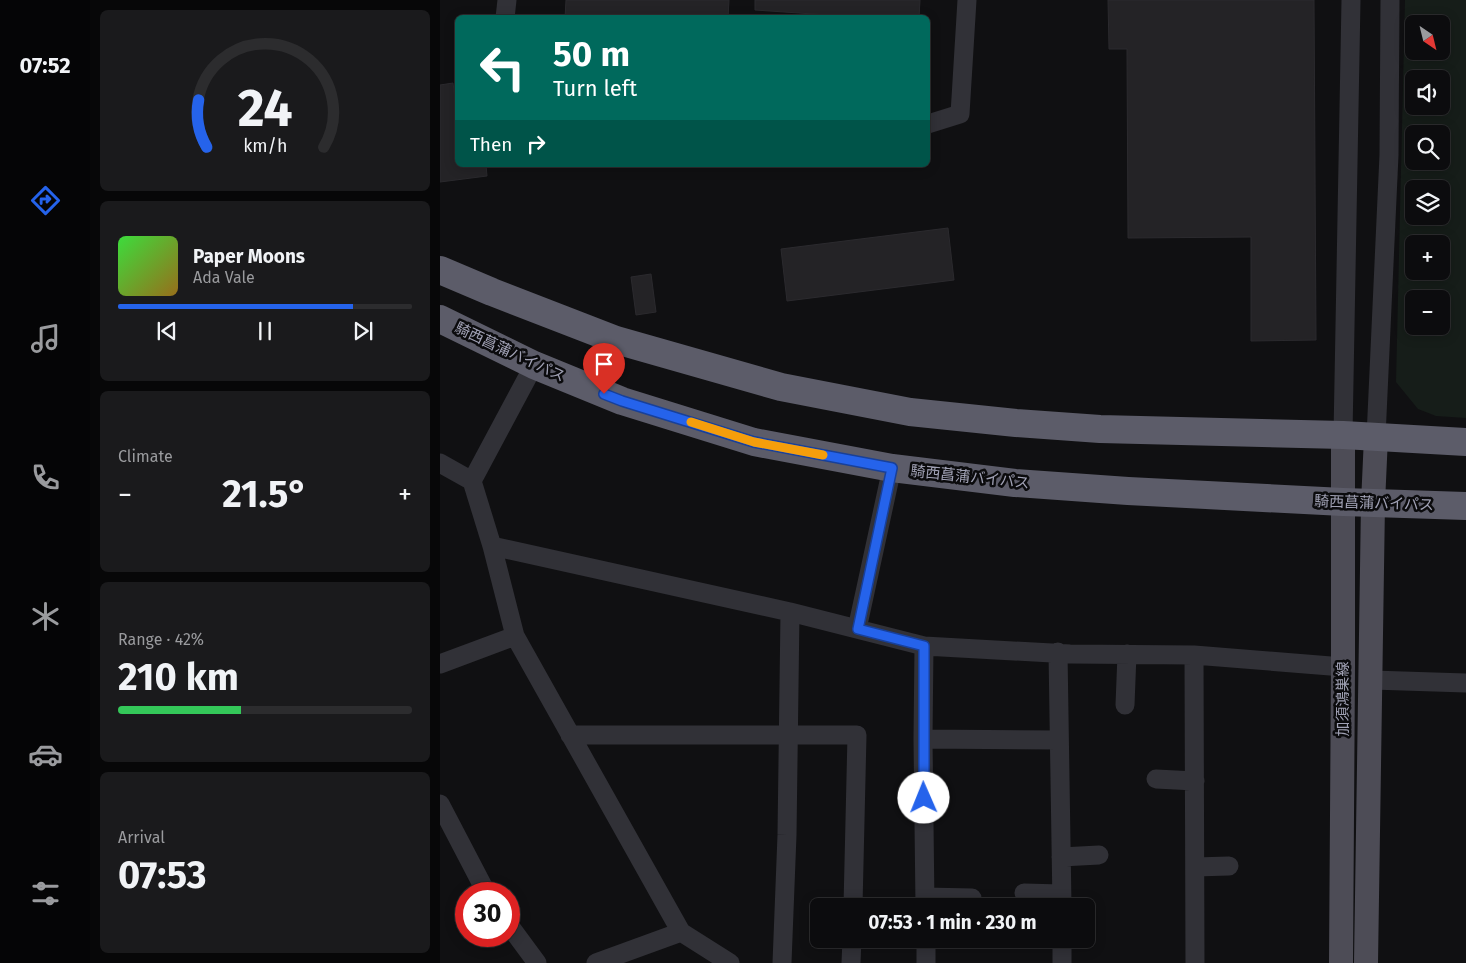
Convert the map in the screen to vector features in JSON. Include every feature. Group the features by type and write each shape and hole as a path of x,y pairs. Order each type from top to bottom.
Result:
{"highway":[{"path":"440,270 616,340 781,387 910,412 1016,423 1100,429 1343,435 1466,442"},
{"name":"騎西菖蒲バイパス","path":"440,319 534,366 622,401 754,442 892,468 1015,483 1118,491 1466,506"}],"main road":[{"name":"加須鴻巣線","path":"1341,963 1343,435"},
{"name":"加須鴻巣線","path":"1366,963 1376,437"}],"street":[{"path":"506,15 507,0"},
{"path":"930,123 960,114 966,0"},
{"path":"1343,435 1351,0"},
{"path":"1376,437 1389,155 1390,0"},
{"path":"472,481 534,366"},
{"path":"440,463 472,481 492,546 515,636 681,932 730,963"},
{"path":"858,629 892,468"},
{"path":"492,546 790,612 924,646 1058,652 1194,655 1343,667"},
{"path":"782,963 787,835 790,612"},
{"path":"440,664 515,636"},
{"path":"924,646 925,898"},
{"path":"1058,652 1061,898"},
{"path":"1125,705 1126,654"},
{"path":"1194,655 1195,963"},
{"path":"1372,680 1466,683"},
{"path":"570,735 857,735 852,898"},
{"path":"923,739 1059,740"},
{"path":"1156,779 1194,781"},
{"path":"440,804 481,882"},
{"path":"1061,857 1099,855"},
{"path":"1195,867 1229,866"},
{"path":"1024,893 1050,898"},
{"path":"596,963 681,932"},
{"path":"520,940 537,963"},
{"path":"851,963 852,948"},
{"path":"926,948 926,963"},
{"path":"1062,948 1062,963"}],"shaded area":[{"path":"1405,0 1466,0 1466,418 1436,416 1418,409 1396,382"}],"building":[{"path":"566,0 729,0 728,15 565,15"},
{"path":"755,0 920,0 919,15 828,15 755,10"},
{"path":"1108,0 1314,0 1316,340 1251,341 1251,237 1128,238 1127,49 1109,49"},
{"path":"453,83 455,99 455,167 486,167 487,176 440,182 440,85"},
{"path":"948,228 954,280 787,301 781,249"},
{"path":"651,274 656,312 636,315 631,277"}],"slow traffic":[{"path":"691,422 754,442 823,455"}],"route":[{"path":"604,394 754,442 892,468 858,629 924,646 924,798"}]}
